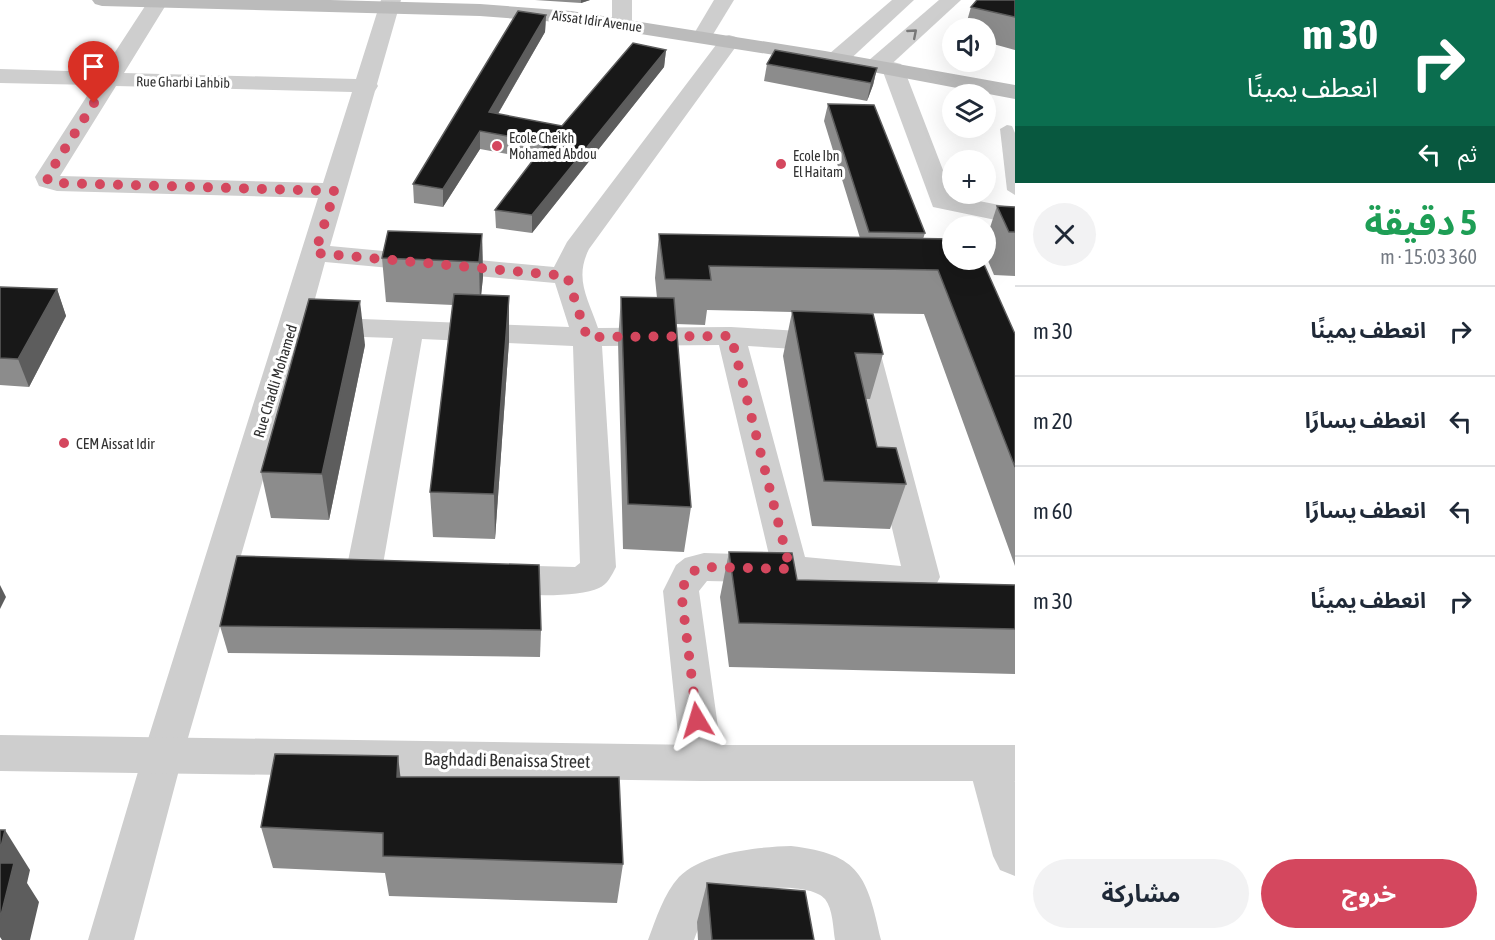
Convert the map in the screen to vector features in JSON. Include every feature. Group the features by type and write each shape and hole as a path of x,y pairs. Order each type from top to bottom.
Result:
{"main road":[{"name":"Aïssat Idir Avenue","path":"102,0 390,4 524,12 716,39 1015,92"}],"street":[{"path":"622,0 622,24"},
{"path":"469,579 575,581 588,578 598,567 587,337 567,276 568,264 576,248 716,39 724,0"},
{"path":"837,59 904,0"},
{"path":"942,202 884,68 951,0"},
{"path":"159,1 47,177 51,183 335,191"},
{"name":"Rue Chadli Mohamed","path":"111,940 163,755 234,573 292,325 335,191 390,4"},
{"name":"Rue Gharbi Lahbib","path":"0,76 108,81 367,86"},
{"path":"952,204 1015,216"},
{"path":"315,253 567,276"},
{"path":"292,325 587,337 731,336 850,343 865,351 922,575 921,579 915,581 790,569 698,568 689,575 681,591 702,763"},
{"path":"398,577 346,576 409,330"},
{"path":"731,336 790,569"},
{"name":"Baghdadi Benaissa Street","path":"0,753 702,763 1002,763"},
{"path":"1002,763 1015,856"},
{"path":"673,937 684,908 697,890 709,882 745,869 784,867 826,873 838,880 845,889 858,940"}],"lane":[{"path":"1007,129 1015,190"}],"building":[{"path":"977,0 1015,0 1015,17 971,7"},
{"path":"518,11 546,15 489,112 562,126 633,43 666,50 532,215 495,210 546,143 480,131 443,189 413,184"},
{"path":"775,50 877,68 871,83 767,64"},
{"path":"828,104 874,105 925,233 869,232"},
{"path":"997,206 1015,207 1015,232 1009,232"},
{"path":"388,231 482,234 479,262 382,258"},
{"path":"659,234 942,239 942,270 986,270 1015,334 1015,467 938,270 709,266 711,280 665,279"},
{"path":"0,287 57,289 18,359 0,358"},
{"path":"454,294 509,296 494,494 430,492"},
{"path":"621,297 674,298 691,507 628,504"},
{"path":"309,299 360,301 322,474 261,472"},
{"path":"792,311 873,314 883,354 855,353 877,447 896,448 906,484 824,481"},
{"path":"729,552 792,553 797,580 1015,585 1015,629 739,623"},
{"path":"237,556 539,565 541,630 220,626"},
{"path":"275,754 398,756 397,777 619,777 623,864 383,856 383,833 261,827"},
{"path":"0,830 5,830 0,851"},
{"path":"0,863 14,863 0,919"},
{"path":"707,883 805,891 814,940 712,940"}],"place":[{"name":"Ecole Cheikh Mohamed Abdou","path":"497,146"},
{"name":"Ecole Ibn El Haitam","path":"781,164"},
{"name":"CEM Aissat Idir","path":"64,443"}],"route":[{"path":"94,103 47,177 51,183 335,191 315,253 567,276 587,337 731,336 790,569 704,567 698,568 689,575 681,591 697,720"}]}
